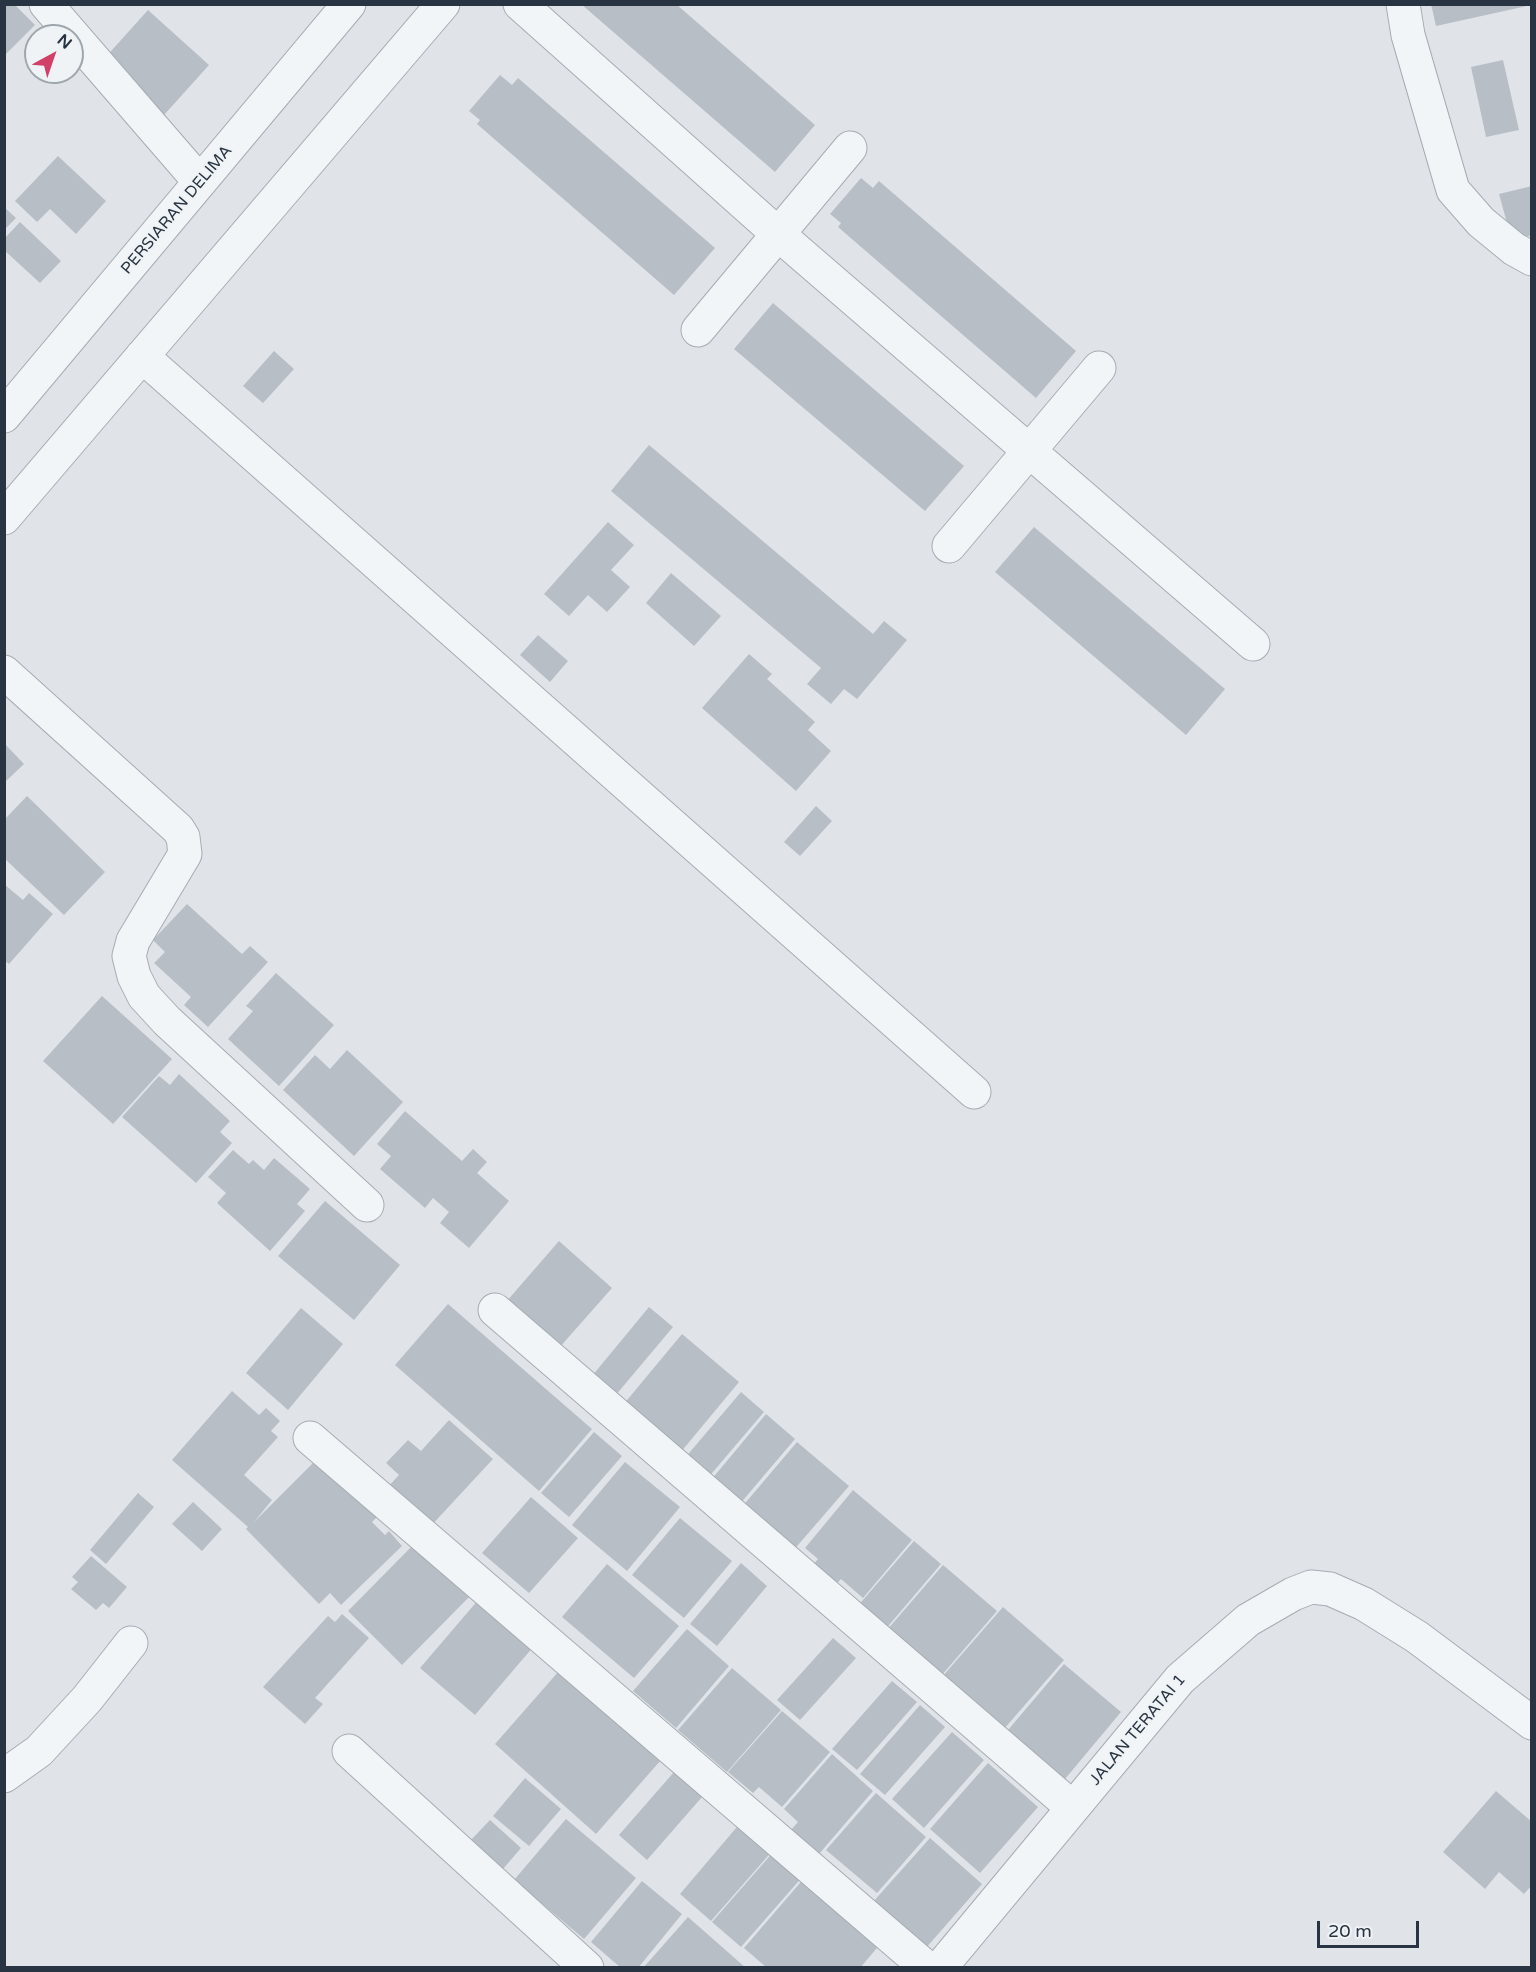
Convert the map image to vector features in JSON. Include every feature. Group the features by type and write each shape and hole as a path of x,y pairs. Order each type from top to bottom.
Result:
{"street":[{"path":"46,4 201,182"},
{"name":"PERSIARAN DELIMA","path":"4,416 349,4"},
{"path":"4,518 443,4"},
{"path":"520,4 778,234 1253,644"},
{"path":"1403,4 1408,35 1453,190 1481,222 1514,249 1532,259"},
{"path":"698,330 850,148"},
{"path":"142,356 974,1092"},
{"path":"949,546 1099,368"},
{"path":"4,672 178,829 183,837 185,854 133,941 129,956 134,976 144,996 367,1205"},
{"path":"495,1310 1073,1808"},
{"path":"310,1438 927,1968"},
{"name":"JALAN TERATAI 1","path":"939,1968 1180,1679 1248,1620 1293,1594 1311,1587 1330,1589 1364,1604 1417,1637 1532,1723"},
{"path":"4,1776 39,1751 87,1699 131,1643"},
{"path":"349,1751 587,1968"}],"building":[{"path":"4,4 14,4 34,24 24,24 24,36 4,56"},
{"path":"581,4 676,4 815,125 775,172"},
{"path":"1431,4 1527,4 1527,6 1436,26"},
{"path":"148,10 209,65 164,115 103,60"},
{"path":"1503,60 1519,130 1486,137 1471,67"},
{"path":"500,75 512,85 518,78 715,248 674,295 477,124 480,120 469,111"},
{"path":"58,156 106,201 76,234 50,209 37,222 15,201"},
{"path":"861,178 873,188 879,181 1076,351 1036,398 838,227 841,223 830,214"},
{"path":"1532,186 1532,235 1512,241 1499,194"},
{"path":"4,207 16,218 4,230"},
{"path":"20,222 61,261 40,283 4,250 4,239"},
{"path":"773,303 964,466 925,511 734,349"},
{"path":"274,351 294,369 263,403 243,386"},
{"path":"649,445 873,634 884,621 907,640 857,699 844,689 831,704 807,684 821,668 611,491"},
{"path":"608,522 634,545 611,570 630,587 607,612 588,595 569,616 544,594"},
{"path":"1034,527 1225,689 1186,735 995,572"},
{"path":"671,573 721,616 694,646 646,603"},
{"path":"538,635 568,661 550,682 520,655"},
{"path":"749,654 772,674 767,679 815,722 808,730 831,751 796,791 702,708"},
{"path":"4,743 24,764 4,783"},
{"path":"27,796 105,872 64,915 4,858 4,820"},
{"path":"816,806 832,821 800,856 784,842"},
{"path":"4,884 23,900 29,893 53,914 9,964 4,960"},
{"path":"187,904 242,954 250,946 268,962 208,1027 184,1005 191,997 154,963 165,952 153,940"},
{"path":"276,973 334,1025 279,1086 228,1039 253,1011 246,1006"},
{"path":"102,996 172,1059 113,1124 43,1061"},
{"path":"347,1050 403,1102 354,1156 283,1090 315,1055 330,1069"},
{"path":"179,1074 230,1121 220,1132 232,1143 196,1183 122,1117 159,1076 170,1085"},
{"path":"405,1111 462,1161 473,1149 487,1162 477,1173 509,1201 469,1248 440,1223 449,1212 433,1198 425,1208 380,1169 391,1156 377,1144"},
{"path":"233,1150 249,1164 253,1160 264,1170 274,1158 310,1189 297,1204 305,1211 270,1251 217,1203 226,1193 208,1177"},
{"path":"325,1201 400,1265 354,1320 278,1256"},
{"path":"559,1241 612,1288 559,1348 506,1302"},
{"path":"448,1304 592,1429 539,1491 395,1365"},
{"path":"649,1307 673,1327 615,1396 592,1376"},
{"path":"301,1308 343,1344 288,1410 246,1373"},
{"path":"682,1334 739,1382 680,1453 623,1405"},
{"path":"232,1391 259,1415 266,1408 280,1421 271,1431 278,1437 244,1475 272,1500 254,1522 315,1461 378,1516 372,1522 385,1535 389,1531 402,1546 341,1605 330,1593 319,1604 246,1529 248,1527 172,1460"},
{"path":"741,1392 764,1412 707,1479 684,1459"},
{"path":"766,1414 795,1439 739,1505 711,1480"},
{"path":"449,1420 493,1459 429,1528 386,1489 399,1475 386,1463 408,1440 421,1451"},
{"path":"594,1432 622,1456 569,1517 541,1493"},
{"path":"797,1442 849,1486 792,1552 741,1508"},
{"path":"625,1462 680,1507 627,1571 572,1525"},
{"path":"853,1490 912,1540 863,1598 841,1579 834,1587 811,1567 818,1559 805,1548"},
{"path":"138,1493 154,1507 106,1564 90,1550"},
{"path":"531,1497 578,1538 529,1593 482,1553"},
{"path":"193,1502 222,1529 202,1551 172,1524"},
{"path":"680,1518 732,1561 684,1618 632,1575"},
{"path":"418,1540 473,1593 402,1665 348,1611"},
{"path":"914,1541 941,1564 884,1631 856,1608"},
{"path":"91,1556 127,1587 109,1608 103,1603 96,1610 71,1589 78,1582 72,1577"},
{"path":"741,1563 767,1586 717,1646 690,1624"},
{"path":"607,1564 679,1626 634,1678 562,1617"},
{"path":"943,1565 997,1611 941,1676 887,1630"},
{"path":"479,1599 534,1646 475,1715 420,1668"},
{"path":"1003,1607 1064,1660 1004,1729 942,1677"},
{"path":"342,1614 369,1638 315,1698 323,1704 305,1724 263,1687 328,1616 335,1622"},
{"path":"687,1629 729,1666 676,1728 633,1691"},
{"path":"833,1638 856,1658 800,1720 777,1700"},
{"path":"1064,1664 1121,1712 1065,1779 1008,1730"},
{"path":"732,1668 781,1710 727,1772 678,1730"},
{"path":"559,1671 661,1760 596,1834 495,1744"},
{"path":"892,1681 917,1702 857,1770 832,1749"},
{"path":"920,1705 945,1727 885,1795 860,1774"},
{"path":"782,1711 830,1752 782,1807 759,1787 753,1793 728,1772"},
{"path":"952,1732 984,1760 924,1828 892,1799"},
{"path":"832,1754 873,1791 819,1854 791,1830 798,1822 784,1809"},
{"path":"988,1763 1038,1807 980,1873 930,1829"},
{"path":"674,1772 702,1797 647,1860 619,1835"},
{"path":"525,1778 561,1809 529,1846 493,1816"},
{"path":"1496,1791 1532,1822 1532,1885 1524,1894 1499,1872 1485,1889 1443,1852"},
{"path":"876,1793 926,1837 877,1893 826,1850"},
{"path":"566,1819 636,1878 584,1939 514,1880"},
{"path":"490,1820 521,1848 503,1869 471,1840"},
{"path":"742,1821 774,1849 711,1921 680,1894"},
{"path":"930,1838 982,1884 925,1949 873,1902"},
{"path":"775,1850 804,1875 741,1947 712,1922"},
{"path":"806,1876 882,1942 860,1968 767,1968 744,1948"},
{"path":"642,1881 682,1914 638,1968 621,1968 591,1942"},
{"path":"688,1917 746,1968 643,1968"}]}
